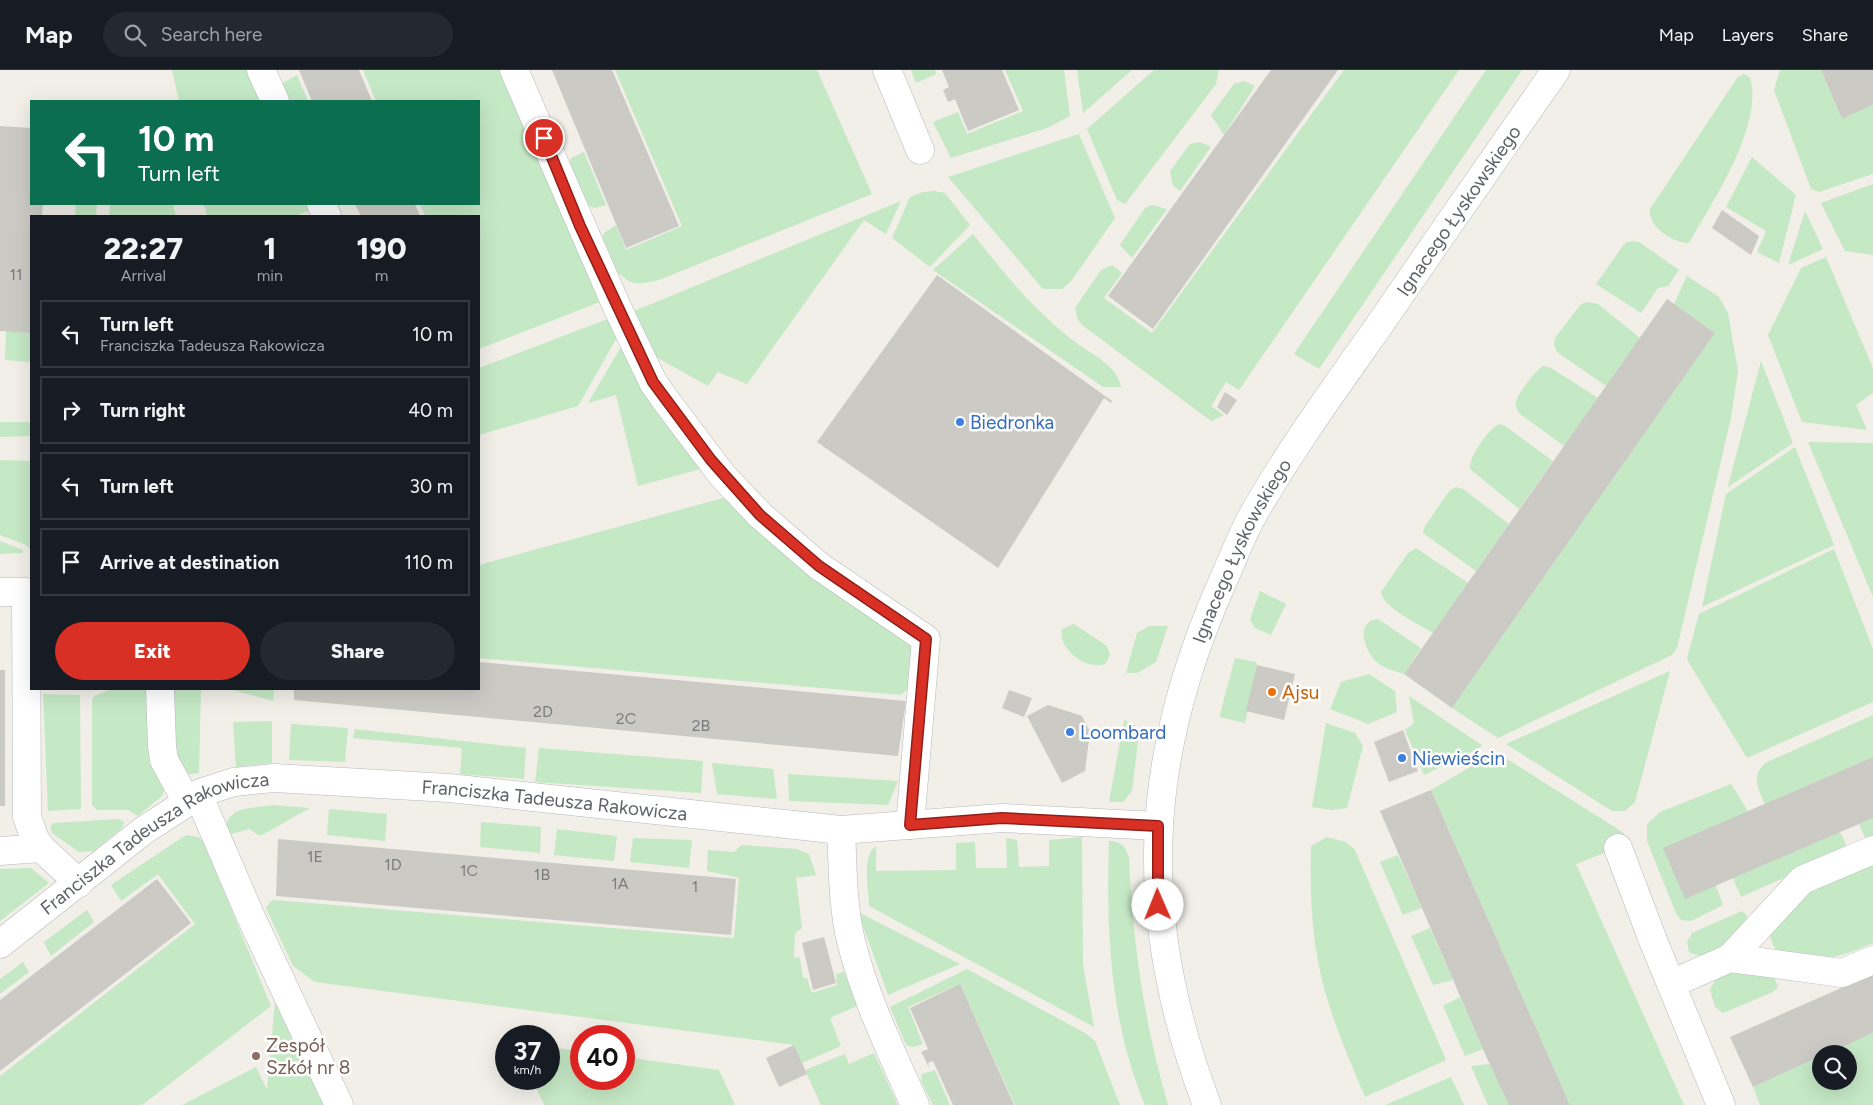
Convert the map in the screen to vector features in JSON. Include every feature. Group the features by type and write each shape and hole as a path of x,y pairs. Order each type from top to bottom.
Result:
{"street":[{"path":"261,70 275,100"},
{"path":"514,70 617,307 653,382 664,398 722,475 760,515 819,566 926,639 910,825"},
{"path":"887,70 920,150"},
{"name":"Ignacego Łyskowskiego","path":"1207,1105 1176,1011 1166,966 1158,905 1158,826 1164,769 1174,716 1205,622 1252,516 1333,392 1556,70"},
{"path":"0,592 26,592 27,817 35,839 41,848 79,882"},
{"path":"160,690 164,760 193,798 339,1105"},
{"name":"Franciszka Tadeusza Rakowicza","path":"0,944 143,831 193,798 234,782 274,778 530,795 841,830 1002,818 1158,826"},
{"path":"841,830 844,898 851,940 867,996 915,1105"},
{"path":"0,851 41,848"},
{"path":"1618,848 1721,1105"},
{"path":"1671,984 1730,958 1802,880 1873,850"},
{"path":"1730,958 1842,973 1873,960"}],"green space":[{"path":"172,70 253,70 266,100 179,100"},
{"path":"363,70 502,70 600,302 480,349 480,215 425,215 420,205 480,205 480,100 376,100"},
{"path":"615,70 817,70 872,194 659,280 641,283 631,282 614,268 605,254 602,239 604,233 616,225 626,250 682,226"},
{"path":"911,70 935,70 936,74 916,83"},
{"path":"1005,70 1064,70 1070,116 1047,128 951,158 933,122 958,112 967,134 1023,111"},
{"path":"1077,70 1132,70 1083,113"},
{"path":"1154,70 1219,70 1216,84 1125,204 1117,200 1087,129"},
{"path":"1344,70 1459,70 1239,390 1226,382 1211,406 1224,415 1211,421 1082,325 1078,320 1075,308 1101,270 1112,265 1122,273 1104,298 1152,333"},
{"path":"1486,70 1522,70 1319,369 1294,354"},
{"path":"1780,70 1821,70 1842,119 1873,105 1873,174 1819,192 1811,189 1774,90"},
{"path":"1744,74 1750,77 1752,96 1750,118 1734,162 1689,243 1675,240 1657,228 1650,216 1650,209 1737,78"},
{"path":"297,75 308,100 287,100 281,84"},
{"path":"1244,81 1255,86 1224,135 1211,115 1234,84"},
{"path":"1079,134 1115,218 1072,280 1062,289 1043,289 948,177"},
{"path":"1200,142 1211,147 1180,191 1173,186 1170,171 1190,144"},
{"path":"584,152 606,205 595,208 584,205 569,167 571,158"},
{"path":"1752,157 1796,195 1779,263 1757,252 1766,231 1726,207"},
{"path":"1873,184 1873,255 1845,251 1821,203"},
{"path":"923,192 945,193 970,225 930,267 892,238 910,197"},
{"path":"901,201 886,234 864,220 747,384 718,372 708,386 647,352 627,314"},
{"path":"76,205 97,205 96,215 75,215"},
{"path":"110,205 173,205 176,215 109,215"},
{"path":"204,205 311,205 313,209 298,215 207,215"},
{"path":"1152,205 1167,209 1132,258 1120,245 1145,208"},
{"path":"1805,211 1823,249 1788,265"},
{"path":"973,234 1035,307 1064,333 1111,368 1121,387 1103,387 933,270"},
{"path":"1639,242 1679,270 1668,286 1658,288 1641,313 1596,284 1625,243"},
{"path":"1826,257 1873,368 1873,393 1856,405 1867,430 1802,422 1768,335 1801,268"},
{"path":"1687,276 1719,297 1728,313 1738,371 1731,418 1677,648 1672,655 1498,738 1452,708 1715,333 1674,304"},
{"path":"1588,302 1598,304 1640,338 1606,386 1557,352 1554,345 1555,338 1581,304"},
{"path":"612,319 620,332 578,406 480,435 480,368"},
{"path":"6,331 30,333 30,362 5,360"},
{"path":"625,340 708,467 638,486 616,395 588,403"},
{"path":"1761,361 1793,443 1728,487 1728,486"},
{"path":"1543,366 1551,368 1598,398 1564,446 1519,413 1516,406 1517,398 1536,372"},
{"path":"0,422 30,422 30,436 0,437"},
{"path":"1499,424 1505,426 1553,461 1519,509 1470,469 1472,458 1480,444 1490,431"},
{"path":"1808,442 1873,443 1873,597"},
{"path":"1795,447 1834,545 1702,607 1726,494"},
{"path":"0,460 30,461 30,548 0,535"},
{"path":"1456,487 1463,489 1509,524 1476,571 1423,533 1425,526 1450,490"},
{"path":"723,498 746,510 910,638 915,653 911,688 900,695 480,658 480,565"},
{"path":"0,541 23,550 22,553 0,554"},
{"path":"1416,548 1468,583 1433,633 1394,609 1383,598 1381,592 1408,553"},
{"path":"1834,549 1873,649 1873,702 1747,758 1687,658 1699,614"},
{"path":"1260,591 1286,604 1271,635 1255,628 1250,619"},
{"path":"1378,619 1421,648 1404,674 1381,665 1369,653 1364,639 1364,632 1370,621"},
{"path":"1074,624 1107,646 1110,655 1105,664 1090,664 1075,657 1069,651 1064,644 1062,629"},
{"path":"1149,626 1168,626 1156,662 1137,673 1126,673 1137,633"},
{"path":"1235,658 1256,662 1257,665 1245,723 1220,717"},
{"path":"1670,671 1635,802 1625,811 1612,811 1506,744"},
{"path":"1369,674 1395,691 1397,712 1368,724 1330,709 1341,682"},
{"path":"109,690 152,690 164,790 162,796 138,816 128,810 97,810 92,805 92,700 94,696"},
{"path":"174,690 201,690 199,773 181,775 172,742"},
{"path":"233,690 274,690 273,701"},
{"path":"43,694 80,695 81,809 48,811"},
{"path":"1409,696 1483,746 1424,775 1405,730 1414,723"},
{"path":"1873,715 1873,757 1765,804 1758,788 1757,778 1765,763"},
{"path":"1124,720 1135,725 1139,733 1132,791 1123,802 1109,802"},
{"path":"272,721 272,763 236,767 233,722"},
{"path":"1326,723 1355,733 1363,746 1347,808 1332,810 1312,807"},
{"path":"291,724 348,728 345,762 289,760"},
{"path":"355,729 526,748 524,779 460,774 462,748 353,738"},
{"path":"539,748 703,761 701,793 535,782"},
{"path":"1496,752 1624,833 1616,860 1604,853 1576,864 1684,1105 1570,1105 1431,790"},
{"path":"712,763 773,769 777,799 717,794"},
{"path":"788,774 898,781 888,805 789,801"},
{"path":"1731,784 1748,811 1716,886 1723,905 1691,921 1681,920 1676,913 1647,841 1647,824 1660,812"},
{"path":"273,805 310,808 262,835 249,829 225,836 229,819 240,810"},
{"path":"329,809 387,814 385,841 327,835"},
{"path":"1873,818 1873,837 1866,840 1859,824"},
{"path":"119,819 124,822 122,828 94,851 79,852 52,833 50,827 53,823"},
{"path":"481,822 541,827 540,853 480,847"},
{"path":"557,829 617,836 614,861 554,855"},
{"path":"1840,832 1848,849 1741,897 1733,878"},
{"path":"186,835 199,837 204,843 271,1006 142,1105 0,1105 0,1076 195,924 158,874 121,901 111,885"},
{"path":"1082,837 1083,965 1094,1027 869,906 867,865 871,851 876,846 876,871 956,870 956,843 975,842 976,868 1007,868 1006,838 1017,840 1019,867 1049,866 1049,840"},
{"path":"1327,837 1346,842 1355,850 1446,1060 1365,1097 1328,1003 1315,940 1311,893 1311,846"},
{"path":"633,838 692,840 689,868 630,862"},
{"path":"1109,841 1122,845 1129,858 1133,921 1141,983 1152,1043 1168,1105 1145,1105 1124,1041 1117,1008 1110,942 1108,908"},
{"path":"741,845 797,849 809,854 816,875 796,878 802,928 795,933 794,957 800,958 803,978 807,978 812,993 837,985 836,974 844,972 857,1006 830,1018 841,1046 802,1063 794,1045 315,982 293,966 266,908 272,900 734,938 739,878 707,871 708,850 734,852"},
{"path":"1398,855 1422,908 1403,915 1380,862"},
{"path":"1873,865 1873,943 1828,958 1791,955 1782,953 1775,948 1770,934 1805,893"},
{"path":"31,868 49,883 0,921 0,869"},
{"path":"87,910 94,922 51,956 44,942"},
{"path":"1742,911 1747,915 1747,921 1721,947 1706,955 1689,952 1687,942 1692,933"},
{"path":"858,912 960,964 888,995"},
{"path":"1430,928 1453,980 1433,985 1411,936"},
{"path":"23,962 29,972 0,994 0,979"},
{"path":"967,969 1085,1033 1095,1041 1120,1105 1015,1105 960,984 908,1007 923,1044 913,1047 906,1045 890,1007"},
{"path":"1731,972 1774,977 1778,987 1773,992 1723,1013 1715,1007 1710,990 1716,978"},
{"path":"276,990 329,1105 182,1105 256,1067 267,1090"},
{"path":"1460,997 1483,1049 1465,1056 1443,1006"},
{"path":"1873,1033 1873,1105 1760,1105 1753,1087 1812,1060 1812,1090 1857,1090 1857,1045 1847,1045"},
{"path":"560,1048 570,1050 570,1090 635,1090 635,1059 719,1070 735,1105 544,1105 537,1090 560,1090"},
{"path":"874,1053 898,1105 821,1105 805,1070 845,1054 849,1064"},
{"path":"1490,1064 1509,1105 1488,1105 1471,1066"},
{"path":"935,1070 950,1105 933,1105 921,1081 922,1074"},
{"path":"1451,1077 1464,1105 1385,1105"}],"building":[{"path":"299,70 359,70 372,100 312,100"},
{"path":"552,70 612,70 679,226 626,248"},
{"path":"942,70 1002,70 1019,110 968,131 955,99 948,102 943,90 949,87"},
{"path":"1271,70 1338,70 1153,329 1108,296"},
{"path":"1821,70 1873,70 1873,105 1842,119"},
{"path":"0,126 30,128 30,205 43,205 42,215 30,215 30,333 0,331"},
{"path":"356,205 415,205 420,215 360,215"},
{"path":"1722,210 1759,236 1751,255 1712,228"},
{"name":"Biedronka","path":"937,275 1112,401 1111,403 1104,398 998,568 817,442"},
{"path":"1667,299 1715,333 1452,708 1404,674"},
{"path":"1225,392 1237,400 1227,415 1217,407"},
{"path":"480,662 906,701 898,756 294,700 294,690 480,690"},
{"path":"1257,665 1295,674 1284,720 1246,711"},
{"path":"0,670 5,670 5,806 0,806"},
{"path":"1009,690 1032,698 1024,717 1002,708"},
{"path":"1048,705 1082,716 1090,732 1085,771 1062,783 1027,716"},
{"path":"1403,730 1418,771 1389,782 1374,742"},
{"path":"1873,757 1873,818 1685,899 1663,848"},
{"path":"1431,790 1570,1105 1509,1105 1486,1056 1380,811"},
{"path":"278,839 736,879 731,935 276,896"},
{"path":"157,879 191,923 0,1071 0,1000"},
{"path":"824,937 836,983 813,990 802,943"},
{"path":"1873,974 1873,1033 1847,1045 1812,1045 1812,1060 1753,1087 1730,1037"},
{"path":"960,984 1014,1105 953,1105 933,1061 928,1063 929,1068 921,1052 928,1049 910,1008"},
{"path":"794,1045 807,1074 779,1087 766,1058"}],"place":[{"name":"Biedronka","path":"960,422"},
{"name":"Ajsu","path":"1272,692"},
{"name":"Loombard","path":"1070,732"},
{"name":"Niewieścin","path":"1402,758"},
{"name":"Zespół Szkół nr 8","path":"256,1056"}],"route":[{"path":"544,138 580,226 617,307 628,325 653,382 722,475 760,515 819,566 926,639 910,825 1002,818 1158,826 1158,905"}]}
